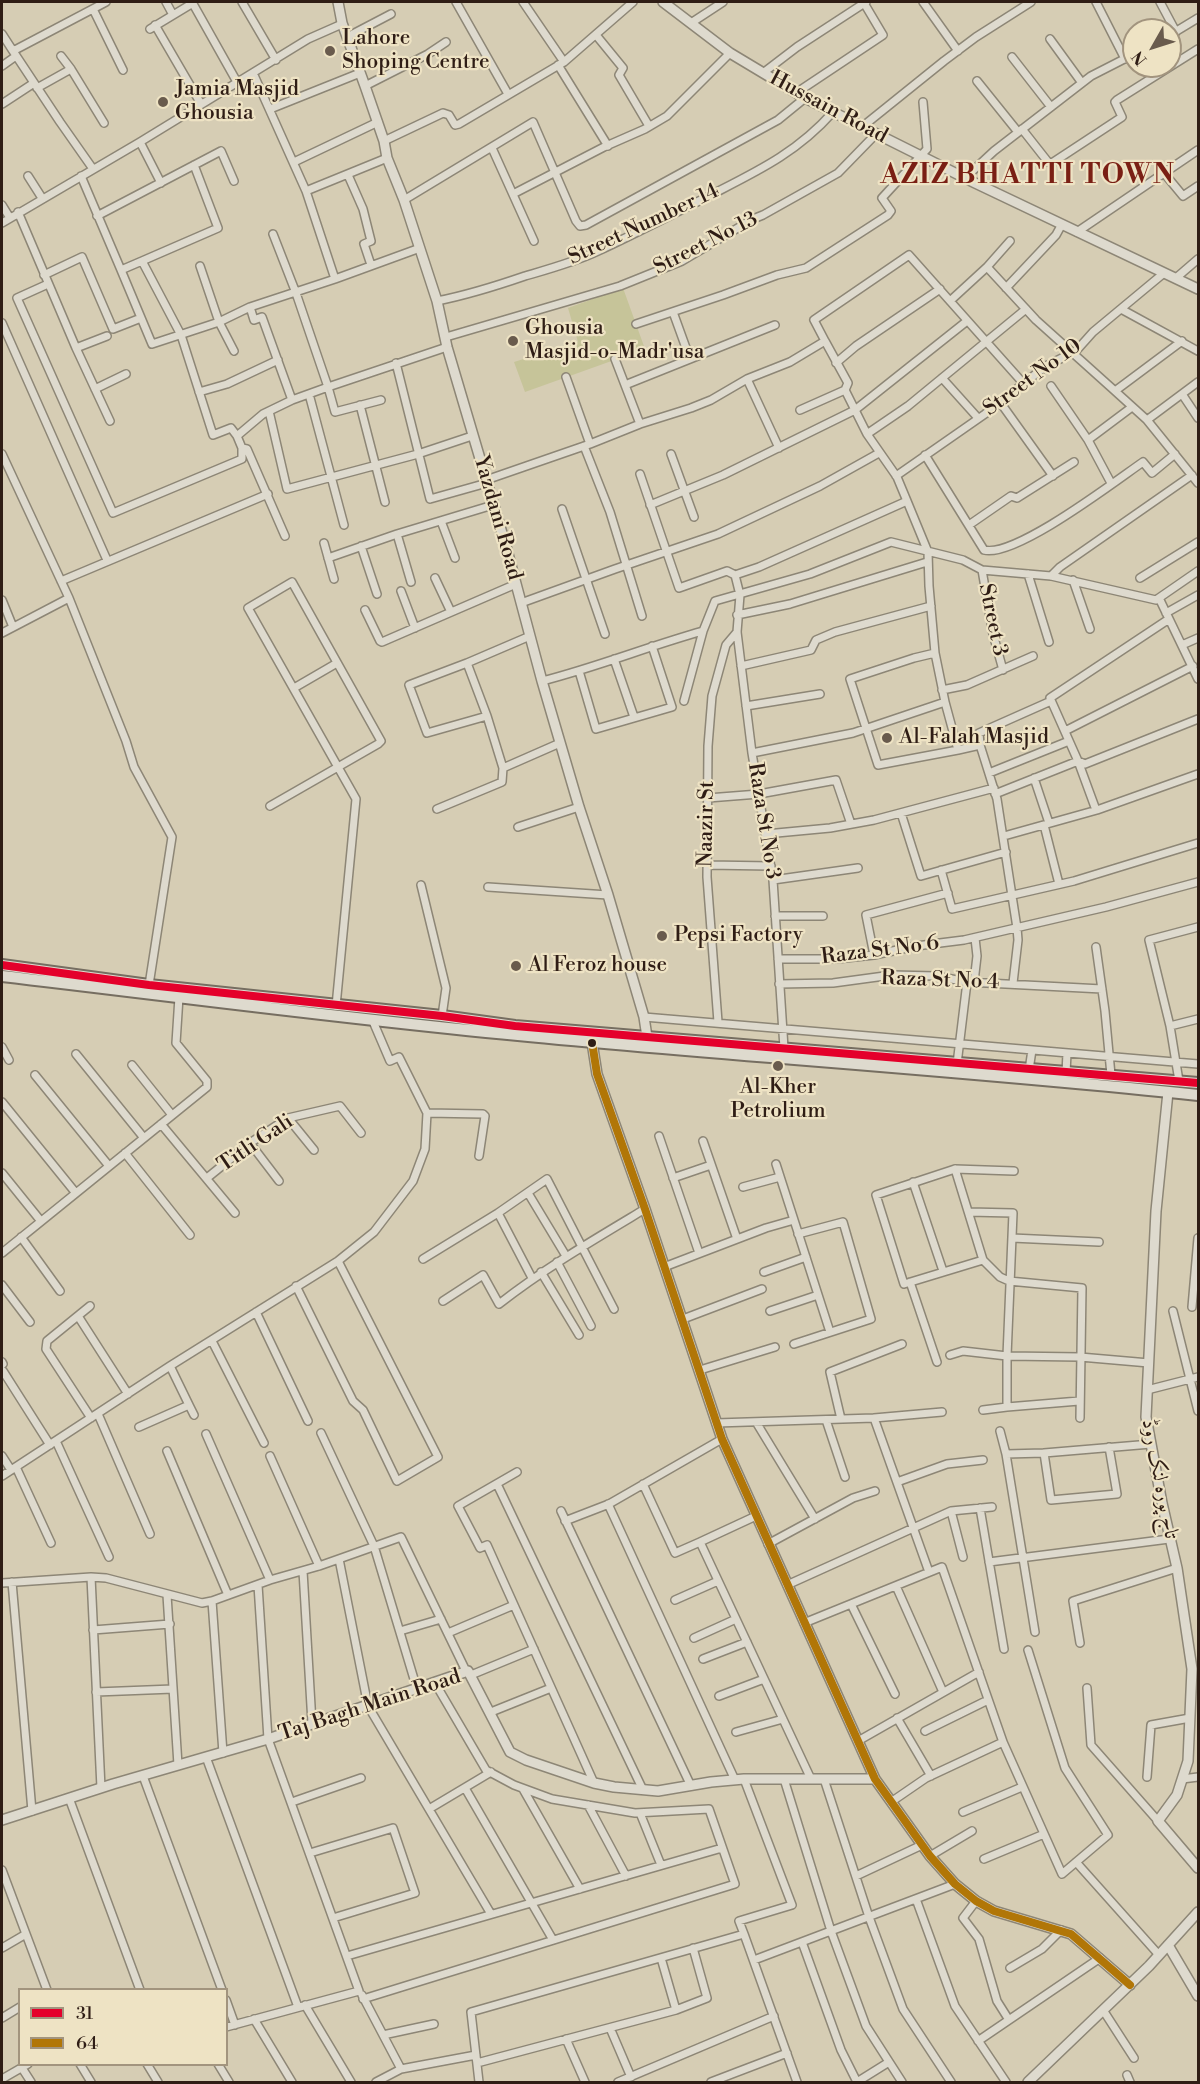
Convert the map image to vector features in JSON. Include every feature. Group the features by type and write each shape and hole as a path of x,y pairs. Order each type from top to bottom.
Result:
{"main road":[{"path":"2,965 148,989 179,997 372,1019 784,1048 853,1060 957,1064 1066,1073 1168,1092 1198,1095"},
{"path":"2,976 442,1016 592,1042 1111,1081 1198,1083"}],"street":[{"path":"2,66 15,53 106,2"},
{"path":"166,2 173,15"},
{"path":"201,104 152,27 193,2 237,82"},
{"path":"242,2 276,60"},
{"name":"Yazdani Road","path":"338,2 342,24 378,122 387,158 404,200 437,301 472,436 560,743 644,1017 647,1037"},
{"path":"456,2 508,94"},
{"path":"523,2 608,146"},
{"path":"384,141 443,113 449,115 455,125 459,124 561,63 633,2"},
{"name":"Hussain Road","path":"663,2 730,53 800,95 965,178 1198,289"},
{"path":"692,22 723,2"},
{"path":"404,200 533,122 576,221 580,226 586,225 778,120 800,95 883,35 865,2 797,47 763,73"},
{"path":"923,2 958,51"},
{"path":"862,127 958,51 1031,2"},
{"path":"1096,2 1122,53"},
{"path":"1160,2 1167,18"},
{"path":"93,9 123,70"},
{"path":"347,37 391,15"},
{"path":"1182,28 1198,18"},
{"path":"2,223 308,39 342,24"},
{"path":"2,34 93,169"},
{"path":"597,34 623,68 619,75 649,126"},
{"path":"1050,39 1082,83"},
{"path":"365,86 447,42"},
{"path":"977,81 1049,164 1122,117 1116,104 1117,100 1198,49"},
{"path":"513,194 667,116 730,53"},
{"path":"61,56 104,123"},
{"path":"1012,57 1051,107"},
{"path":"965,178 994,151 1082,83 1122,61"},
{"path":"2,104 71,69"},
{"path":"253,73 306,191 335,279"},
{"path":"270,109 360,73"},
{"path":"636,324 777,275 806,268 888,215 890,208 882,198 921,156 927,146 923,102"},
{"name":"Street Number 14","path":"437,301 463,296 596,252 656,224 774,162 819,128 833,112"},
{"path":"294,162 378,122"},
{"name":"Street No 13","path":"237,436 262,414 292,400 396,363 446,342 620,286 682,261 838,173 876,134"},
{"path":"140,142 161,183"},
{"path":"492,148 534,241"},
{"path":"1077,231 1198,150"},
{"path":"96,216 221,151 234,181"},
{"path":"306,191 387,158"},
{"path":"121,270 218,228 194,165"},
{"path":"1164,173 1184,196 1198,186"},
{"path":"348,175 363,209 371,242 364,244 371,265"},
{"path":"28,176 42,198"},
{"path":"81,176 96,216 153,344 219,322 250,307 296,293 420,248"},
{"path":"2,205 10,218"},
{"path":"18,212 110,421"},
{"path":"1006,288 1056,235 1062,224"},
{"path":"273,234 296,293 335,412 381,400"},
{"path":"950,301 987,267 1010,241"},
{"path":"800,410 845,390 848,382 814,320 909,255 1023,383"},
{"path":"44,275 82,257 113,329 141,318"},
{"path":"1176,278 1198,259"},
{"path":"48,284 17,298 113,513 242,459 242,448 231,428 213,435 181,335 142,261"},
{"path":"200,266 219,322 234,351"},
{"path":"987,267 1068,351 1072,352 1147,420 1198,483"},
{"name":"Street No 10","path":"896,476 1000,402 1046,366 1072,352 1164,273"},
{"path":"836,363 856,346 940,290"},
{"path":"250,307 254,320 262,317 292,400"},
{"path":"867,434 908,406 1026,309"},
{"path":"1121,309 1198,351"},
{"path":"673,312 690,359"},
{"path":"650,504 723,475 855,410 968,321"},
{"path":"2,323 107,560"},
{"path":"625,385 775,325"},
{"path":"76,348 107,336"},
{"path":"396,363 430,499 711,400 747,380 790,362 825,341"},
{"path":"1116,391 1182,341"},
{"path":"615,359 640,424"},
{"path":"199,392 227,384 278,360"},
{"path":"95,389 126,374"},
{"path":"566,377 642,616"},
{"path":"942,378 978,418"},
{"path":"747,380 779,448"},
{"path":"1147,420 1198,382"},
{"path":"1051,386 1088,440 1111,483"},
{"path":"845,390 867,434 896,476 928,552 935,653 958,750"},
{"path":"309,394 344,525"},
{"path":"1182,394 1198,418"},
{"path":"1000,402 1053,476"},
{"path":"360,405 384,502"},
{"path":"1088,440 1132,406"},
{"path":"269,411 287,489 418,454 472,436"},
{"path":"242,448 247,449 285,536"},
{"path":"521,603 718,534 820,486 879,453"},
{"path":"2,454 69,598 126,741 134,767 172,837 148,989"},
{"path":"671,454 694,517"},
{"path":"925,455 984,550 990,551 1020,542 1143,462 1152,473 1174,454"},
{"path":"969,525 1011,496 1017,498 1074,462"},
{"path":"640,474 680,588 727,572 735,575 768,563 907,501"},
{"path":"1052,576 1060,567 1192,475"},
{"path":"61,581 267,494"},
{"path":"328,558 493,505"},
{"path":"562,509 605,634"},
{"path":"441,521 455,558"},
{"path":"397,534 411,582"},
{"path":"684,701 703,631 715,601 810,574 891,542 963,560 982,570 1052,576 1156,600 1198,571"},
{"path":"1140,578 1198,542"},
{"path":"324,543 334,579"},
{"path":"361,546 377,594"},
{"path":"737,615 790,604 927,562"},
{"name":"Street 3","path":"982,570 993,634 1003,670"},
{"path":"1028,574 1049,642"},
{"path":"735,575 740,595"},
{"path":"435,578 451,612"},
{"path":"1073,580 1090,629"},
{"path":"270,806 339,767 381,741 290,582 248,608 339,767 356,799 357,808 336,1006"},
{"path":"365,610 381,642 516,584"},
{"path":"401,591 415,627"},
{"name":"Raza St No 3","path":"740,595 737,632 752,753 774,880 781,1028 784,1048"},
{"path":"1096,810 1078,761 1050,698 1198,595"},
{"path":"2,633 69,598"},
{"path":"1159,598 1198,679"},
{"path":"2,600 13,627"},
{"path":"741,666 811,650 816,640 835,632 931,606"},
{"path":"542,681 703,631"},
{"name":"Naazir St","path":"718,1022 707,866 708,746 712,696 726,645 737,632"},
{"path":"487,716 427,733 409,685 530,636"},
{"path":"1182,645 1198,639"},
{"path":"579,671 596,729 672,707 651,646"},
{"path":"935,653 850,679 878,765 980,745"},
{"path":"942,690 967,685 1033,656"},
{"path":"614,659 634,717"},
{"path":"294,688 337,663"},
{"path":"436,809 502,782 503,768 467,663"},
{"path":"1065,731 1192,666"},
{"path":"746,706 820,694"},
{"path":"1013,983 1018,940 1017,928 1004,837 994,791 980,745 979,733 1051,701"},
{"path":"752,753 866,729 945,702"},
{"path":"766,834 851,824 994,791 1078,761 1085,764 1198,719"},
{"path":"989,773 1069,741"},
{"path":"503,768 560,743"},
{"path":"1004,837 1096,810 1198,774"},
{"path":"1034,778 1059,884"},
{"path":"708,798 759,794 836,780 851,824"},
{"path":"518,827 579,807"},
{"path":"901,813 921,876 1006,852"},
{"path":"941,870 952,909 1059,884 1198,843"},
{"path":"707,866 771,866"},
{"path":"774,880 858,868"},
{"name":"Raza St No 6","path":"778,959 836,960 975,938 1106,907 1198,882"},
{"path":"421,885 446,988 442,1016"},
{"path":"488,887 608,895"},
{"path":"874,955 866,915 948,893"},
{"path":"775,916 823,916"},
{"path":"1179,1082 1170,1026 1149,940 1198,927"},
{"path":"957,1064 977,956 975,938"},
{"path":"1096,947 1106,1011 1111,1081"},
{"name":"Raza St No 4","path":"779,984 833,984 892,975 936,976 971,982 1102,988"},
{"path":"2,1252 207,1087 208,1083 176,1043 179,997"},
{"path":"644,1017 960,1042 1198,1064"},
{"path":"2,1476 170,1366 338,1261 374,1232 413,1180 425,1149 427,1113 399,1057 390,1061 372,1019"},
{"path":"1170,1026 1198,1019"},
{"path":"592,1042 597,1074 683,1319 722,1439 875,1779 930,1856 955,1884 976,1901 994,1911 1071,1934 1130,1985"},
{"path":"2,1047 9,1059"},
{"path":"1029,1070 1032,1050"},
{"path":"1066,1073 1067,1053"},
{"path":"76,1054 144,1138"},
{"path":"132,1065 172,1116"},
{"path":"35,1075 109,1166"},
{"name":"تاج پورہ لنک روڈ","path":"1158,1821 1177,1795 1194,1732 1190,1718 1192,1669 1177,1568 1169,1539 1146,1417 1156,1210 1168,1092"},
{"path":"2,1102 75,1192"},
{"name":"Titli Gali","path":"161,1124 207,1178 250,1143 288,1118 340,1106 361,1133"},
{"path":"427,1113 483,1114 485,1116 479,1156"},
{"path":"288,1118 314,1150"},
{"path":"659,1136 699,1253"},
{"path":"703,1141 737,1239"},
{"path":"250,1143 279,1181"},
{"path":"124,1153 189,1235"},
{"path":"776,1164 830,1332"},
{"path":"673,1178 711,1165"},
{"path":"955,1169 983,1260 1000,1277 1009,1281 1082,1288 1080,1418"},
{"path":"983,1260 904,1284 876,1196 955,1169 1014,1171"},
{"path":"2,1173 40,1220"},
{"path":"743,1187 780,1177"},
{"path":"207,1178 235,1213"},
{"path":"423,1259 548,1179 615,1309"},
{"path":"913,1182 943,1271"},
{"path":"528,1192 566,1256"},
{"path":"442,1301 483,1275 499,1304 556,1262 645,1209"},
{"path":"969,1212 1013,1213 1006,1356 1007,1407"},
{"path":"498,1213 532,1278"},
{"path":"664,1267 794,1220"},
{"path":"794,1344 871,1319 846,1221 798,1234"},
{"path":"21,1237 60,1291"},
{"path":"1012,1238 1099,1242"},
{"path":"1192,1307 1198,1238"},
{"path":"764,1272 806,1257"},
{"path":"297,1286 353,1401 363,1410 397,1481 438,1457 338,1261"},
{"path":"556,1262 591,1326"},
{"path":"541,1272 579,1335"},
{"path":"910,1282 936,1362"},
{"path":"2,1285 30,1322"},
{"path":"683,1319 762,1289"},
{"path":"770,1311 818,1295"},
{"path":"90,1306 47,1341 46,1349 94,1416 150,1534"},
{"path":"1173,1311 1198,1411"},
{"path":"256,1312 308,1421"},
{"path":"78,1316 128,1394"},
{"path":"212,1341 264,1443"},
{"path":"841,1419 830,1372 902,1344"},
{"path":"700,1370 775,1347"},
{"path":"950,1355 963,1351 1006,1356 1080,1357 1149,1363"},
{"path":"3,1366 53,1443 109,1557"},
{"path":"170,1366 194,1414"},
{"path":"1147,1390 1198,1377"},
{"path":"983,1410 1079,1401"},
{"path":"139,1427 189,1405"},
{"path":"716,1423 874,1418 942,1412"},
{"path":"874,1418 929,1572"},
{"path":"825,1420 845,1477"},
{"path":"756,1422 815,1519"},
{"path":"1000,1431 1006,1454 1035,1632"},
{"path":"321,1433 374,1546 417,1689"},
{"path":"206,1434 270,1580"},
{"path":"565,1521 608,1504 722,1439"},
{"path":"1006,1454 1151,1444"},
{"path":"1044,1453 1051,1500 1117,1494 1109,1447"},
{"path":"167,1451 228,1595"},
{"path":"2,1456 14,1469 51,1543"},
{"path":"270,1456 319,1566"},
{"path":"897,1482 947,1464 983,1460"},
{"path":"517,1472 458,1506 480,1548 487,1545 594,1783"},
{"path":"497,1484 643,1790"},
{"path":"643,1484 675,1553 756,1516"},
{"path":"768,1544 853,1498 875,1491"},
{"path":"608,1504 739,1780 792,1905 740,1921 797,2082"},
{"path":"787,1585 951,1511 992,1507"},
{"path":"980,1508 1004,1649"},
{"path":"561,1510 691,1786"},
{"path":"951,1511 963,1557"},
{"path":"2,1583 91,1577 123,1581 202,1603 401,1537 469,1673 534,1649"},
{"path":"989,1562 1169,1539"},
{"path":"700,1542 811,1779"},
{"path":"339,1559 368,1706 491,1914"},
{"path":"804,1623 942,1567 1003,1742 1062,1874 1108,1835 1065,1768 1028,1650"},
{"path":"1080,1643 1073,1600 1177,1568"},
{"path":"303,1571 312,1723"},
{"path":"91,1577 101,1788"},
{"path":"675,1599 718,1581"},
{"path":"12,1582 32,1812"},
{"path":"258,1585 268,1739 359,1990 401,2069"},
{"path":"896,1586 943,1692"},
{"path":"167,1595 177,1765"},
{"path":"212,1601 223,1753"},
{"path":"851,1604 895,1694"},
{"path":"448,1633 514,1605"},
{"path":"400,1631 441,1619"},
{"path":"693,1638 736,1619"},
{"path":"93,1630 170,1624"},
{"path":"703,1659 747,1642"},
{"path":"858,1741 979,1672"},
{"name":"Taj Bagh Main Road","path":"2,1820 268,1739 469,1673 510,1752 526,1760 594,1783 658,1791 739,1780 875,1779"},
{"path":"719,1696 764,1678"},
{"path":"363,1999 735,1884 709,1809 640,1813 552,1799 523,1789 486,1770 435,1683"},
{"path":"491,1712 551,1688"},
{"path":"1087,1688 1091,1745 1198,1868"},
{"path":"96,1692 173,1689"},
{"path":"925,1731 988,1700"},
{"path":"897,1718 931,1776"},
{"path":"1147,1777 1151,1725 1190,1718"},
{"path":"736,1732 783,1719"},
{"path":"891,1802 931,1776 1003,1742"},
{"path":"206,1757 302,2006 351,2082"},
{"path":"429,1809 491,1772"},
{"path":"143,1776 222,1988"},
{"path":"1182,1779 1198,1777"},
{"path":"292,1802 361,1778"},
{"path":"784,1779 831,1931 866,2026 902,2082"},
{"path":"824,1779 869,1917 903,2009 951,2082"},
{"path":"963,1812 1022,1786"},
{"path":"465,1788 553,1940"},
{"path":"523,1789 580,1889"},
{"path":"69,1798 140,1988"},
{"path":"588,1805 626,1876"},
{"path":"640,1813 661,1865"},
{"path":"310,1853 393,1828 415,1893 333,1918"},
{"path":"930,1856 972,1831"},
{"path":"984,1859 1044,1834"},
{"path":"856,1876 922,1845"},
{"path":"346,1956 722,1848"},
{"path":"1076,1862 1159,1955"},
{"path":"2,1870 4,1884 47,1988"},
{"path":"754,1960 955,1884"},
{"path":"916,1899 955,2006 1006,2082"},
{"path":"976,1901 963,1918 979,1940 997,2001 1009,2020"},
{"path":"1028,2082 1130,1985 1198,1912"},
{"path":"1010,1968 1042,1949 1061,1930"},
{"path":"2,1948 26,1934"},
{"path":"479,2082 471,2012 744,1934"},
{"path":"802,1942 841,2050 857,2082 889,2062"},
{"path":"1168,1945 1198,1995"},
{"path":"477,2063 676,2010 708,1998 693,1948"},
{"path":"661,1958 676,2010"},
{"path":"978,2041 1100,1958"},
{"path":"228,2027 359,1990"},
{"path":"228,2005 236,2025"},
{"path":"2,2018 18,2008"},
{"path":"1103,2010 1134,2058"},
{"path":"618,2082 774,2016"},
{"path":"254,2019 292,2082"},
{"path":"383,2035 434,2024"},
{"path":"610,2028 631,2077"},
{"path":"566,2039 585,2082"},
{"path":"711,2082 787,2053"},
{"path":"376,2082 401,2069 476,2055"},
{"path":"2,2079 25,2066 31,2082"},
{"path":"81,2066 91,2082"},
{"path":"148,2066 158,2082"},
{"path":"219,2066 229,2082"},
{"path":"1126,2075 1130,2082"}],"shaded area":[{"path":"623,288 645,349 525,392 514,362 578,342 568,308"}],"transit line":[{"name":"31","path":"2,965 149,985 442,1016 515,1026 1198,1083"},
{"name":"64","path":"592,1042 597,1074 722,1439 875,1779 930,1856 955,1884 976,1901 994,1911 1071,1934 1130,1985"}],"place":[{"name":"Lahore Shoping Centre","path":"330,51"},
{"name":"Jamia Masjid Ghousia","path":"163,102"},
{"name":"Ghousia Masjid-o-Madr'usa","path":"513,341"},
{"name":"Al-Falah Masjid","path":"887,738"},
{"name":"Pepsi Factory","path":"662,936"},
{"name":"Al Feroz house","path":"516,966"},
{"name":"Al-Kher Petrolium","path":"778,1066"}],"district":[{"name":"AZIZ BHATTI TOWN","path":"1028,177"}]}
